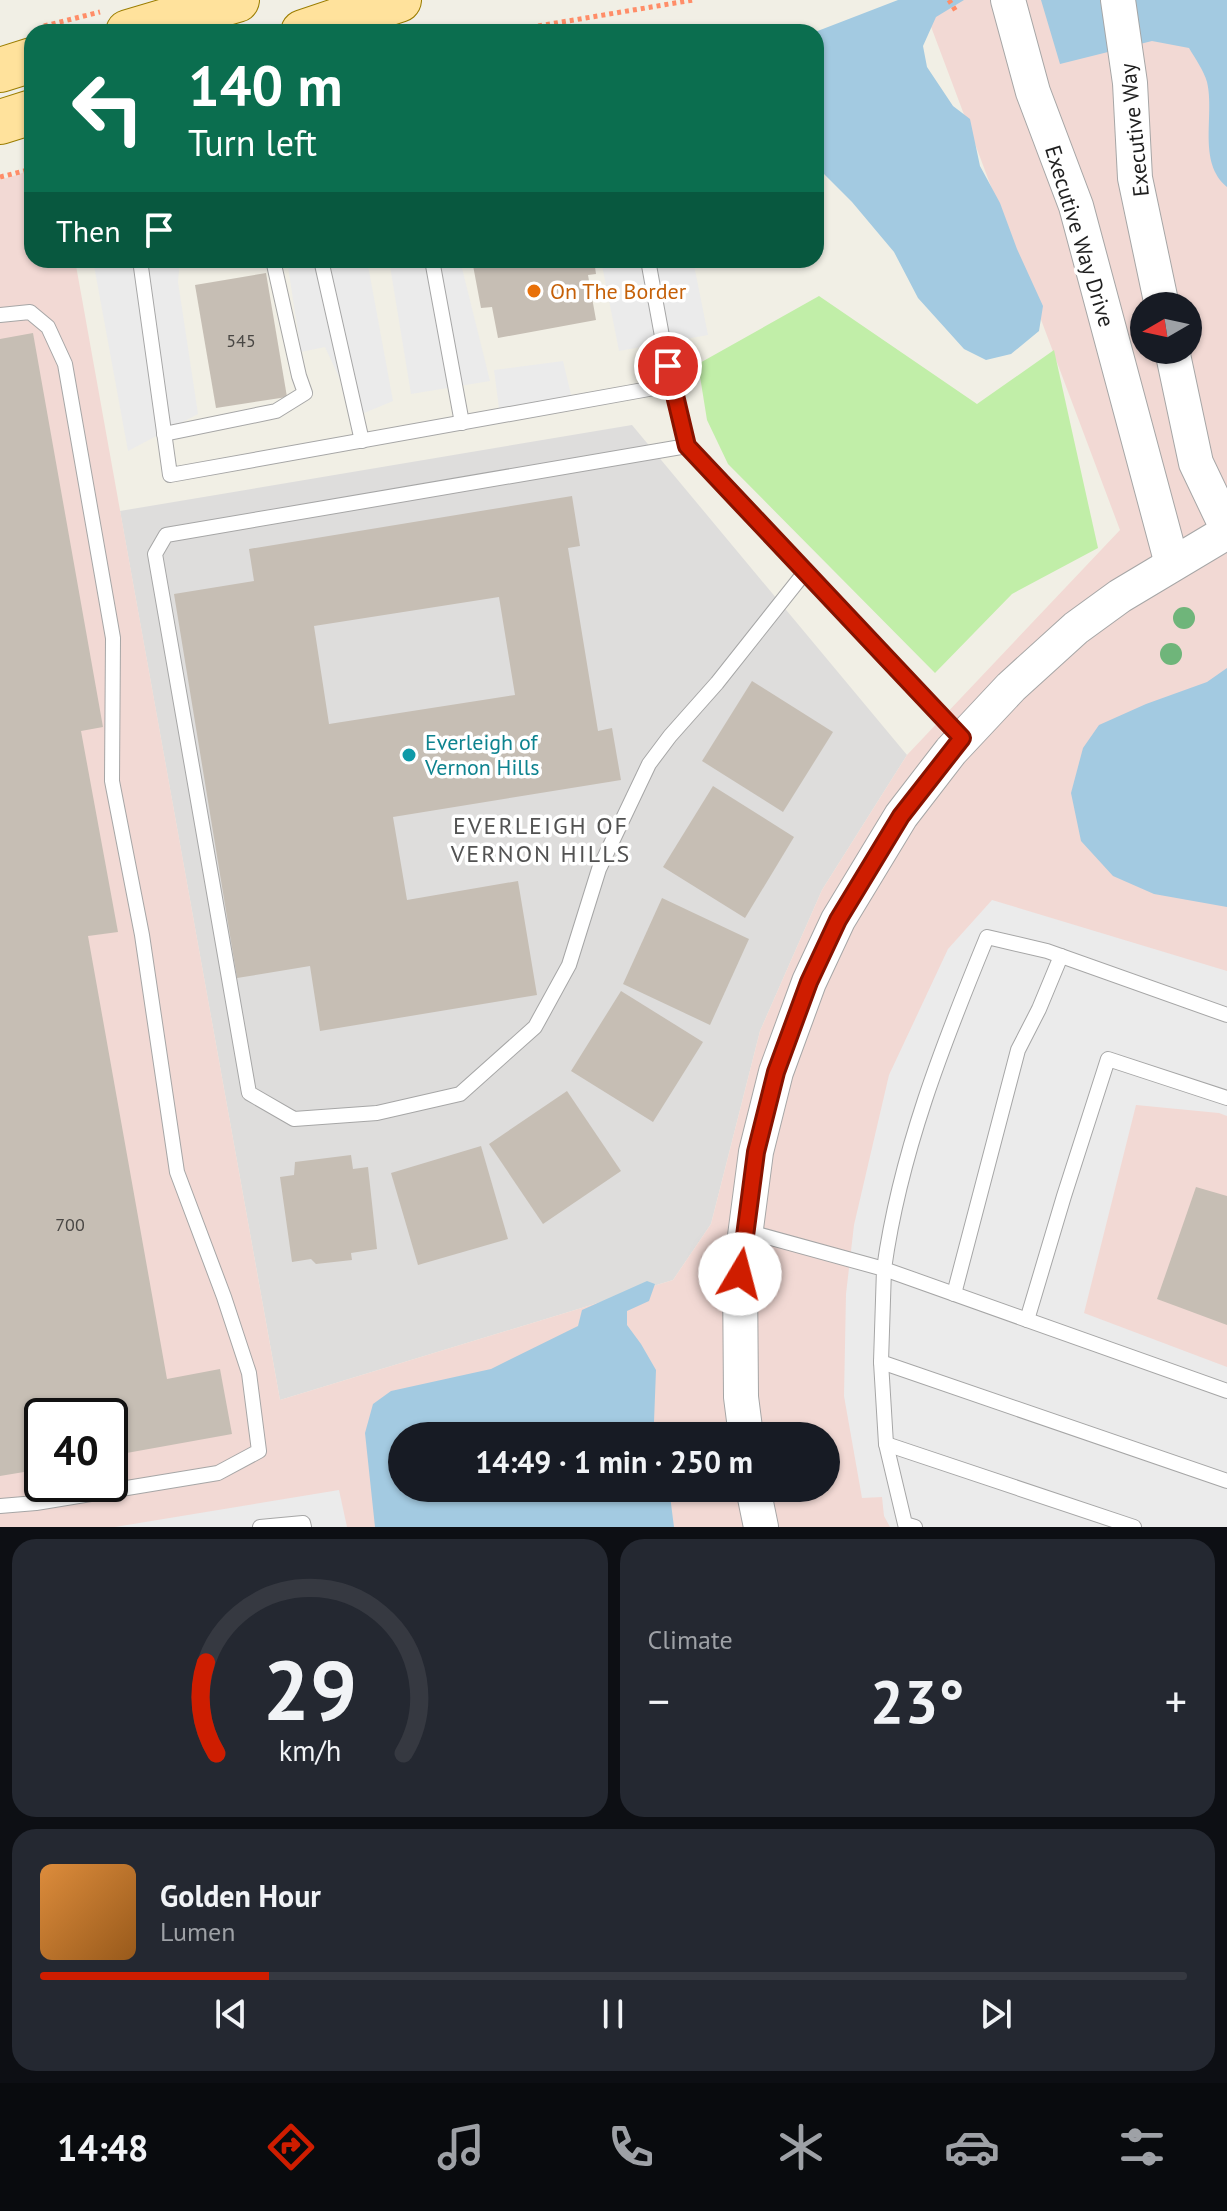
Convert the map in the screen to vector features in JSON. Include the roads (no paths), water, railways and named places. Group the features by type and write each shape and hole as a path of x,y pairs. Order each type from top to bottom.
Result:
{"main road":[{"path":"115,22 237,0"},
{"path":"327,24 399,0"},
{"path":"0,70 24,53"},
{"path":"0,122 24,114"}],"street":[{"name":"Executive Way","path":"1118,0 1130,83 1135,178 1159,292"},
{"name":"Executive Way Drive","path":"1008,1 1033,92 1076,206 1172,564"},
{"path":"744,1422 741,1397 740,1274 756,1152 776,1072 809,982 838,920 901,816 962,738 1011,687 1076,628 1120,596 1227,530 1196,463 1175,364"},
{"path":"756,1502 761,1527"}],"lane":[{"path":"141,268 170,475 671,385"},
{"path":"164,434 276,411 305,393 275,268"},
{"path":"323,268 362,441"},
{"path":"433,268 462,423"},
{"path":"649,268 671,385 687,446 962,738"},
{"path":"0,315 30,312 48,327 65,364 113,638 112,781 142,935 177,1172 249,1373 259,1451 218,1473 36,1503 0,1506"},
{"path":"687,446 166,535 155,554 249,1093 294,1119 377,1113 460,1094 535,1027 569,965 599,869 649,764 805,572"},
{"path":"915,1527 905,1524 886,1444 881,1362 884,1269 890,1226 911,1145 944,1041 987,937 1061,956 1227,1015"},
{"path":"954,1294 1018,1050 1061,956"},
{"path":"1027,1320 1108,1059 1227,1098"},
{"path":"746,1231 884,1269 1227,1391"},
{"path":"881,1362 1227,1481"},
{"path":"886,1444 1134,1527"},
{"path":"260,1527 303,1523 304,1527"}],"water":[{"path":"898,0 964,0 936,17 923,46 927,67 953,106 970,119 980,166 1000,203 1043,306 1039,331 1011,354 986,360 964,349 918,298 894,252 824,174 824,29"},
{"path":"1041,0 1227,0 1227,187 1212,165 1207,82 1189,48 1152,41 1060,64"},
{"path":"1227,668 1227,907 1154,894 1113,876 1081,841 1071,793 1083,748 1099,725 1207,682"},
{"path":"647,1281 655,1284 649,1301 627,1311 627,1325 656,1370 654,1422 388,1422 388,1502 671,1502 674,1527 375,1527 365,1433 373,1404 391,1391 491,1369 578,1326 582,1310"}],"place":[{"name":"On The Border","path":"534,291"},
{"name":"Everleigh of Vernon Hills","path":"409,755"}],"district":[{"name":"EVERLEIGH OF VERNON HILLS","path":"541,840"}]}
